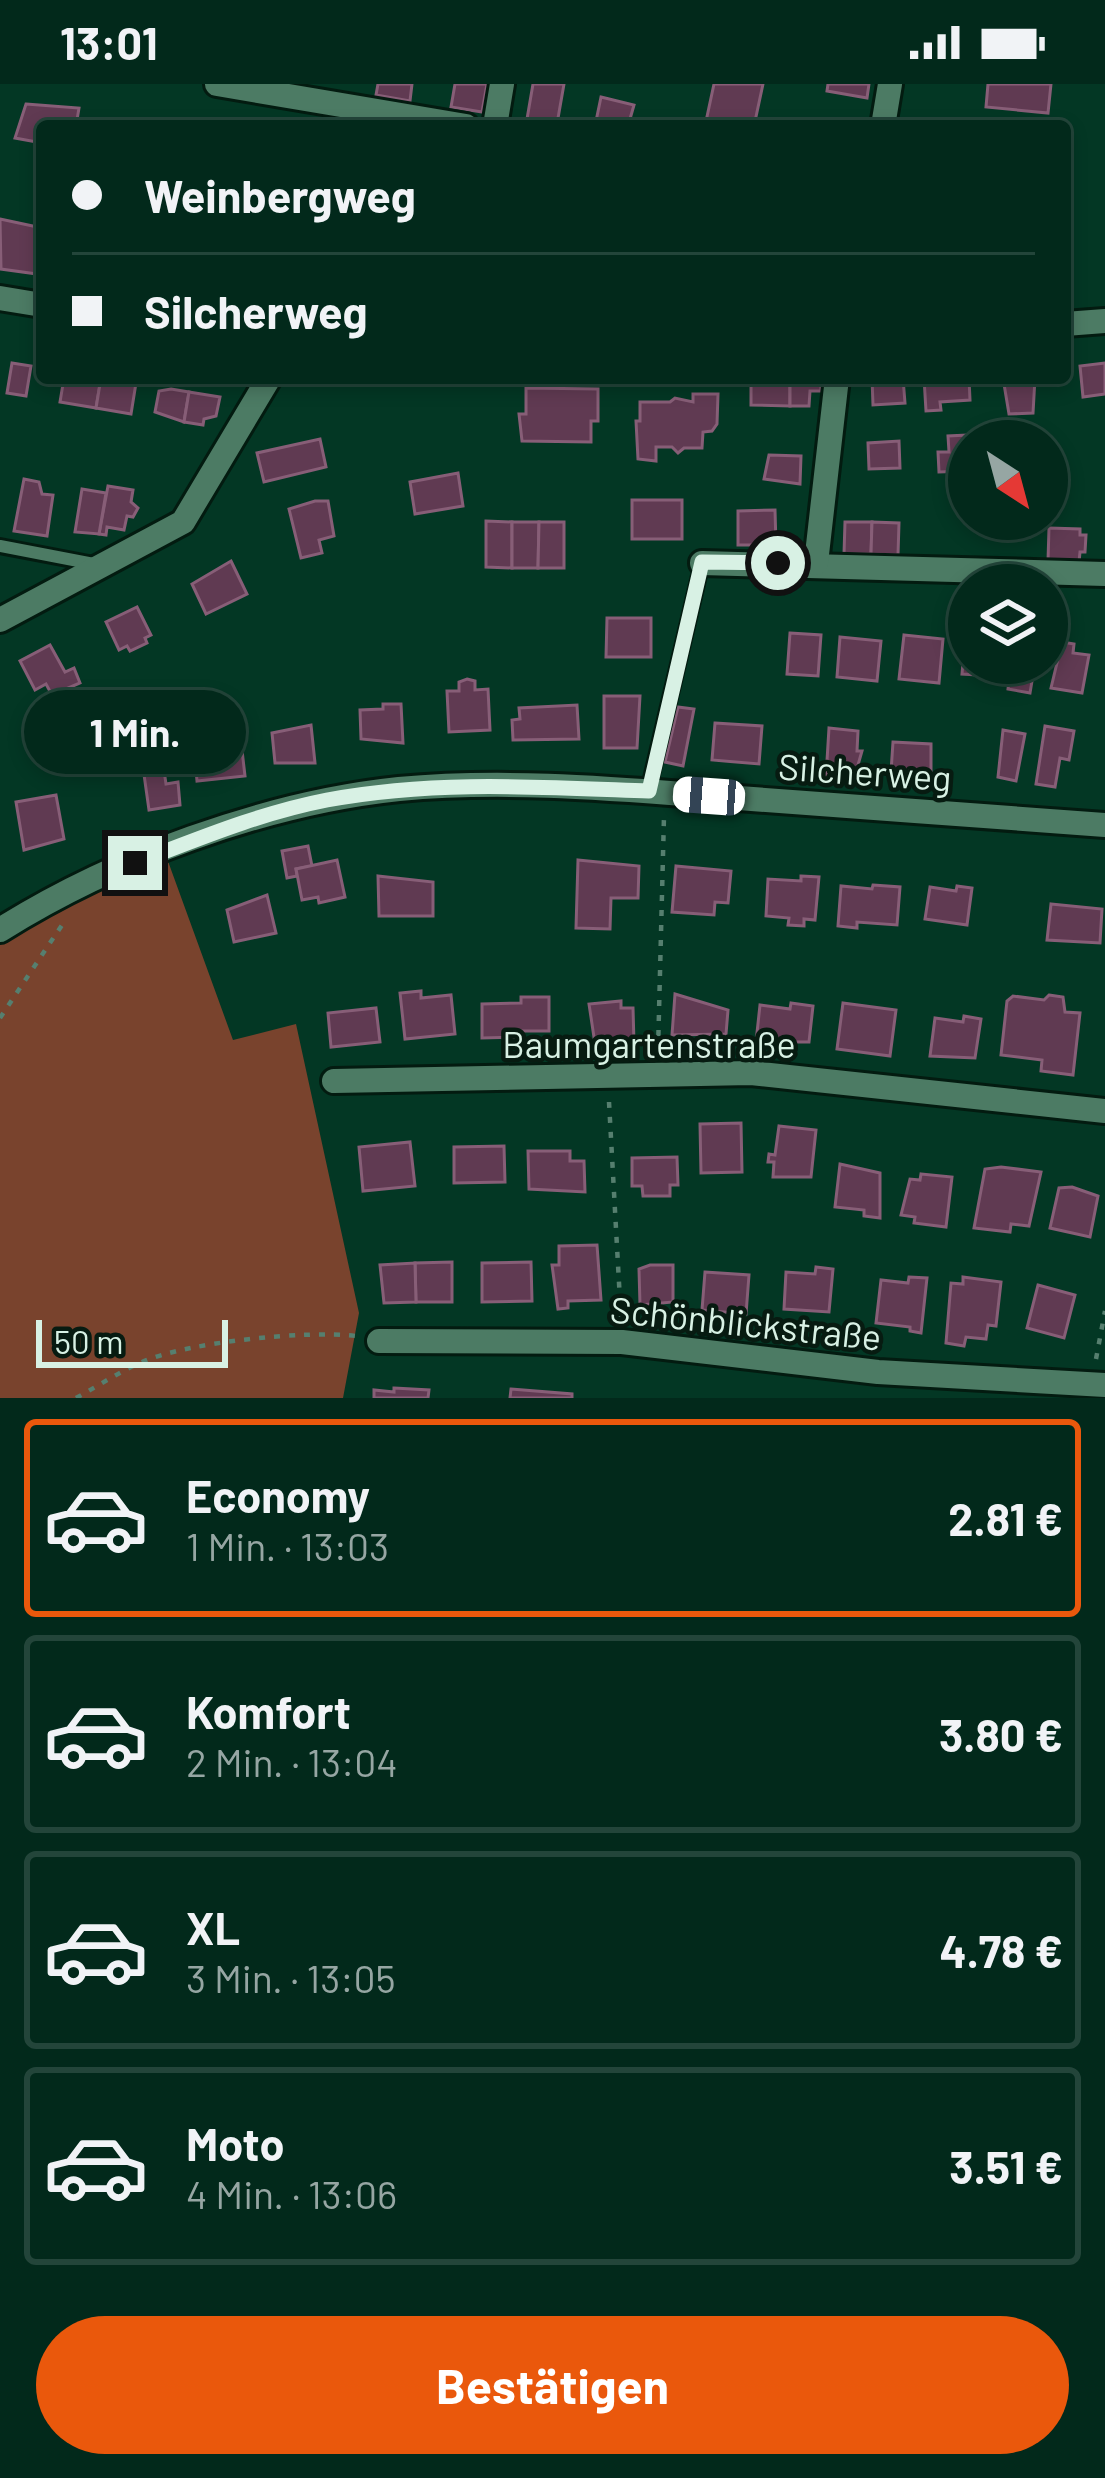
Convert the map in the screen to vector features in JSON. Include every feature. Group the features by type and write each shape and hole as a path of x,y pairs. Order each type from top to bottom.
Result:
{"street":[{"path":"218,84 431,120"},
{"path":"496,120 502,84"},
{"path":"884,120 890,84"},
{"path":"0,298 36,304"},
{"path":"1071,324 1105,321"},
{"path":"0,620 184,522 265,384"},
{"path":"816,563 836,384"},
{"path":"702,562 1105,574"},
{"name":"Silcherweg","path":"0,930 105,875 240,822 325,801 471,784 657,792 1105,825"},
{"name":"Baumgartenstraße","path":"334,1081 751,1073 1105,1111"},
{"name":"Schönblickstraße","path":"379,1341 622,1342 878,1372 1098,1384"}],"lane":[{"path":"0,546 101,565"},
{"path":"657,792 702,562"}],"path":[{"path":"657,792 658,1074"},
{"path":"0,1018 75,910"},
{"path":"608,1076 622,1342"},
{"path":"1098,1384 1105,1311"},
{"path":"76,1398 146,1360 257,1338 320,1331 379,1341"}],"shaded area":[{"path":"165,853 233,1040 296,1024 359,1313 343,1398 0,1398 0,944"}],"building":[{"path":"378,84 412,84 410,101 376,95"},
{"path":"455,84 487,84 482,112 451,107"},
{"path":"533,84 564,84 558,120 527,119"},
{"path":"714,84 763,84 755,120 706,120"},
{"path":"828,84 869,84 867,98 827,91"},
{"path":"988,84 1051,84 1048,113 986,107"},
{"path":"601,97 634,105 630,120 596,120"},
{"path":"26,104 79,108 77,120 36,120 36,142 15,138"},
{"path":"0,219 36,227 36,274 1,269"},
{"path":"12,363 31,366 26,396 7,393"},
{"path":"1105,363 1105,394 1083,397 1080,366"},
{"path":"63,384 100,384 96,408 60,402"},
{"path":"100,384 136,384 131,414 96,408"},
{"path":"751,384 790,384 790,406 751,405"},
{"path":"790,384 821,384 821,391 810,391 809,406 790,406"},
{"path":"872,384 903,384 905,403 873,405"},
{"path":"924,384 969,384 970,400 940,402 941,410 926,411"},
{"path":"1004,384 1035,384 1033,413 1009,414"},
{"path":"526,388 598,389 598,421 591,421 591,442 522,441 519,414 526,414"},
{"path":"159,391 189,392 184,422 155,412"},
{"path":"189,392 220,397 216,416 204,419 203,425 184,422"},
{"path":"693,394 718,394 717,424 703,432 702,448 684,448 678,453 672,447 656,447 656,461 638,459 640,402 675,398 693,402"},
{"path":"320,439 326,467 264,482 257,453"},
{"path":"899,441 900,468 869,469 868,443"},
{"path":"938,452 948,452 948,472 939,472"},
{"path":"769,455 801,456 800,484 764,479"},
{"path":"458,473 463,506 415,514 410,482"},
{"path":"24,479 39,482 42,494 53,495 47,536 14,531"},
{"path":"108,486 133,490 131,502 138,508 133,517 127,516 124,530 107,527 106,535 99,534"},
{"path":"82,489 106,493 99,534 75,532"},
{"path":"632,500 682,500 682,539 632,539"},
{"path":"328,501 334,536 319,540 322,553 301,558 289,509"},
{"path":"775,510 776,545 738,545 738,511"},
{"path":"486,521 512,522 512,568 486,567"},
{"path":"512,522 539,522 538,568 512,568"},
{"path":"539,522 564,522 564,568 538,568"},
{"path":"845,522 872,522 871,554 844,554"},
{"path":"872,522 899,523 898,555 871,554"},
{"path":"1068,529 1080,529 1080,535 1086,535 1079,562 1048,561 1049,540 1068,540"},
{"path":"231,561 247,594 206,614 192,584"},
{"path":"137,607 151,635 145,638 147,643 130,651 127,646 119,650 106,622"},
{"path":"607,618 651,618 651,657 606,657"},
{"path":"790,633 821,635 818,676 787,674"},
{"path":"904,635 943,639 939,683 899,679"},
{"path":"840,637 881,641 877,681 837,677"},
{"path":"1068,643 1074,644 1073,653 1089,655 1082,693 1051,688 1052,684 1068,684"},
{"path":"50,645 65,672 74,668 80,683 52,695 46,684 35,690 20,661"},
{"path":"475,681 475,690 488,689 490,730 449,732 447,691 459,691 459,682"},
{"path":"1009,684 1032,684 1030,693 1008,689"},
{"path":"604,696 640,696 637,748 604,748"},
{"path":"383,704 401,704 403,743 361,739 360,710 383,709"},
{"path":"577,705 579,739 513,740 512,720 520,719 519,708"},
{"path":"678,707 694,709 683,766 665,762"},
{"path":"715,723 762,726 759,764 712,760"},
{"path":"311,725 315,763 275,763 272,733"},
{"path":"1045,726 1074,731 1069,760 1060,758 1055,787 1036,784"},
{"path":"829,728 858,731 857,751 862,751 854,779 826,777"},
{"path":"1003,730 1025,734 1016,781 998,777"},
{"path":"240,733 245,776 197,781 193,738"},
{"path":"159,736 166,784 178,782 180,805 149,810 139,739"},
{"path":"893,742 931,744 931,775 891,772"},
{"path":"56,795 64,839 24,850 16,802"},
{"path":"308,846 312,866 296,869 297,876 287,878 282,851"},
{"path":"337,860 345,897 319,903 318,897 302,900 296,869"},
{"path":"578,860 639,866 638,898 611,898 610,929 576,928"},
{"path":"676,866 731,871 728,903 715,902 714,915 672,912"},
{"path":"378,876 433,882 433,916 379,916"},
{"path":"801,876 819,877 815,920 804,919 804,926 788,925 789,918 766,916 768,879 801,881"},
{"path":"873,885 900,887 897,925 857,922 857,928 838,926 841,886 872,889"},
{"path":"957,886 972,888 967,925 925,919 930,887 956,891"},
{"path":"267,895 276,933 234,942 227,910"},
{"path":"1051,904 1102,909 1100,943 1047,940"},
{"path":"421,991 421,998 451,995 455,1034 405,1039 400,993"},
{"path":"675,994 728,1010 726,1034 672,1035"},
{"path":"1049,995 1063,997 1065,1012 1080,1013 1073,1075 1041,1071 1042,1060 1001,1055 1007,1001 1013,996 1044,1000"},
{"path":"521,997 549,997 549,1031 482,1038 482,1004 521,1003"},
{"path":"621,1001 621,1008 633,1008 634,1043 595,1044 589,1004"},
{"path":"791,1003 813,1006 809,1042 756,1042 760,1005 790,1009"},
{"path":"843,1003 896,1010 890,1056 837,1049"},
{"path":"376,1008 380,1042 331,1047 328,1013"},
{"path":"964,1016 981,1019 975,1058 930,1056 935,1018 963,1022"},
{"path":"741,1123 742,1172 701,1173 700,1124"},
{"path":"779,1126 816,1130 811,1177 773,1177 774,1162 768,1162 769,1154 775,1155"},
{"path":"410,1142 415,1186 363,1191 359,1147"},
{"path":"504,1146 505,1182 454,1183 454,1147"},
{"path":"528,1151 570,1151 570,1161 584,1161 585,1192 529,1189"},
{"path":"677,1157 678,1185 670,1185 670,1196 643,1196 642,1186 632,1186 632,1158"},
{"path":"840,1164 880,1173 880,1218 864,1216 864,1210 835,1207"},
{"path":"985,1169 1041,1172 1029,1226 1011,1224 1010,1232 974,1228"},
{"path":"921,1174 952,1177 946,1227 914,1223 915,1217 901,1215 910,1179 920,1180"},
{"path":"1059,1188 1098,1196 1090,1237 1050,1228"},
{"path":"597,1245 601,1300 568,1301 568,1308 558,1309 552,1265 559,1265 559,1246"},
{"path":"452,1262 452,1302 416,1302 415,1263"},
{"path":"531,1262 532,1301 482,1302 482,1263"},
{"path":"415,1263 416,1302 384,1303 380,1265"},
{"path":"673,1265 673,1302 640,1305 639,1269"},
{"path":"816,1267 833,1269 829,1312 784,1309 786,1272 815,1274"},
{"path":"705,1272 749,1275 746,1314 702,1310"},
{"path":"909,1277 927,1278 921,1333 876,1323 881,1280 908,1283"},
{"path":"963,1277 1001,1282 996,1326 988,1325 986,1339 966,1337 964,1346 946,1343 951,1283 963,1284"},
{"path":"1038,1285 1075,1295 1064,1338 1027,1328"},
{"path":"394,1388 429,1390 428,1398 374,1398 374,1390 394,1392"},
{"path":"511,1389 572,1394 572,1398 510,1398"}],"route":[{"path":"135,863 240,822 396,790 471,784 649,791 702,562 778,563"}]}
